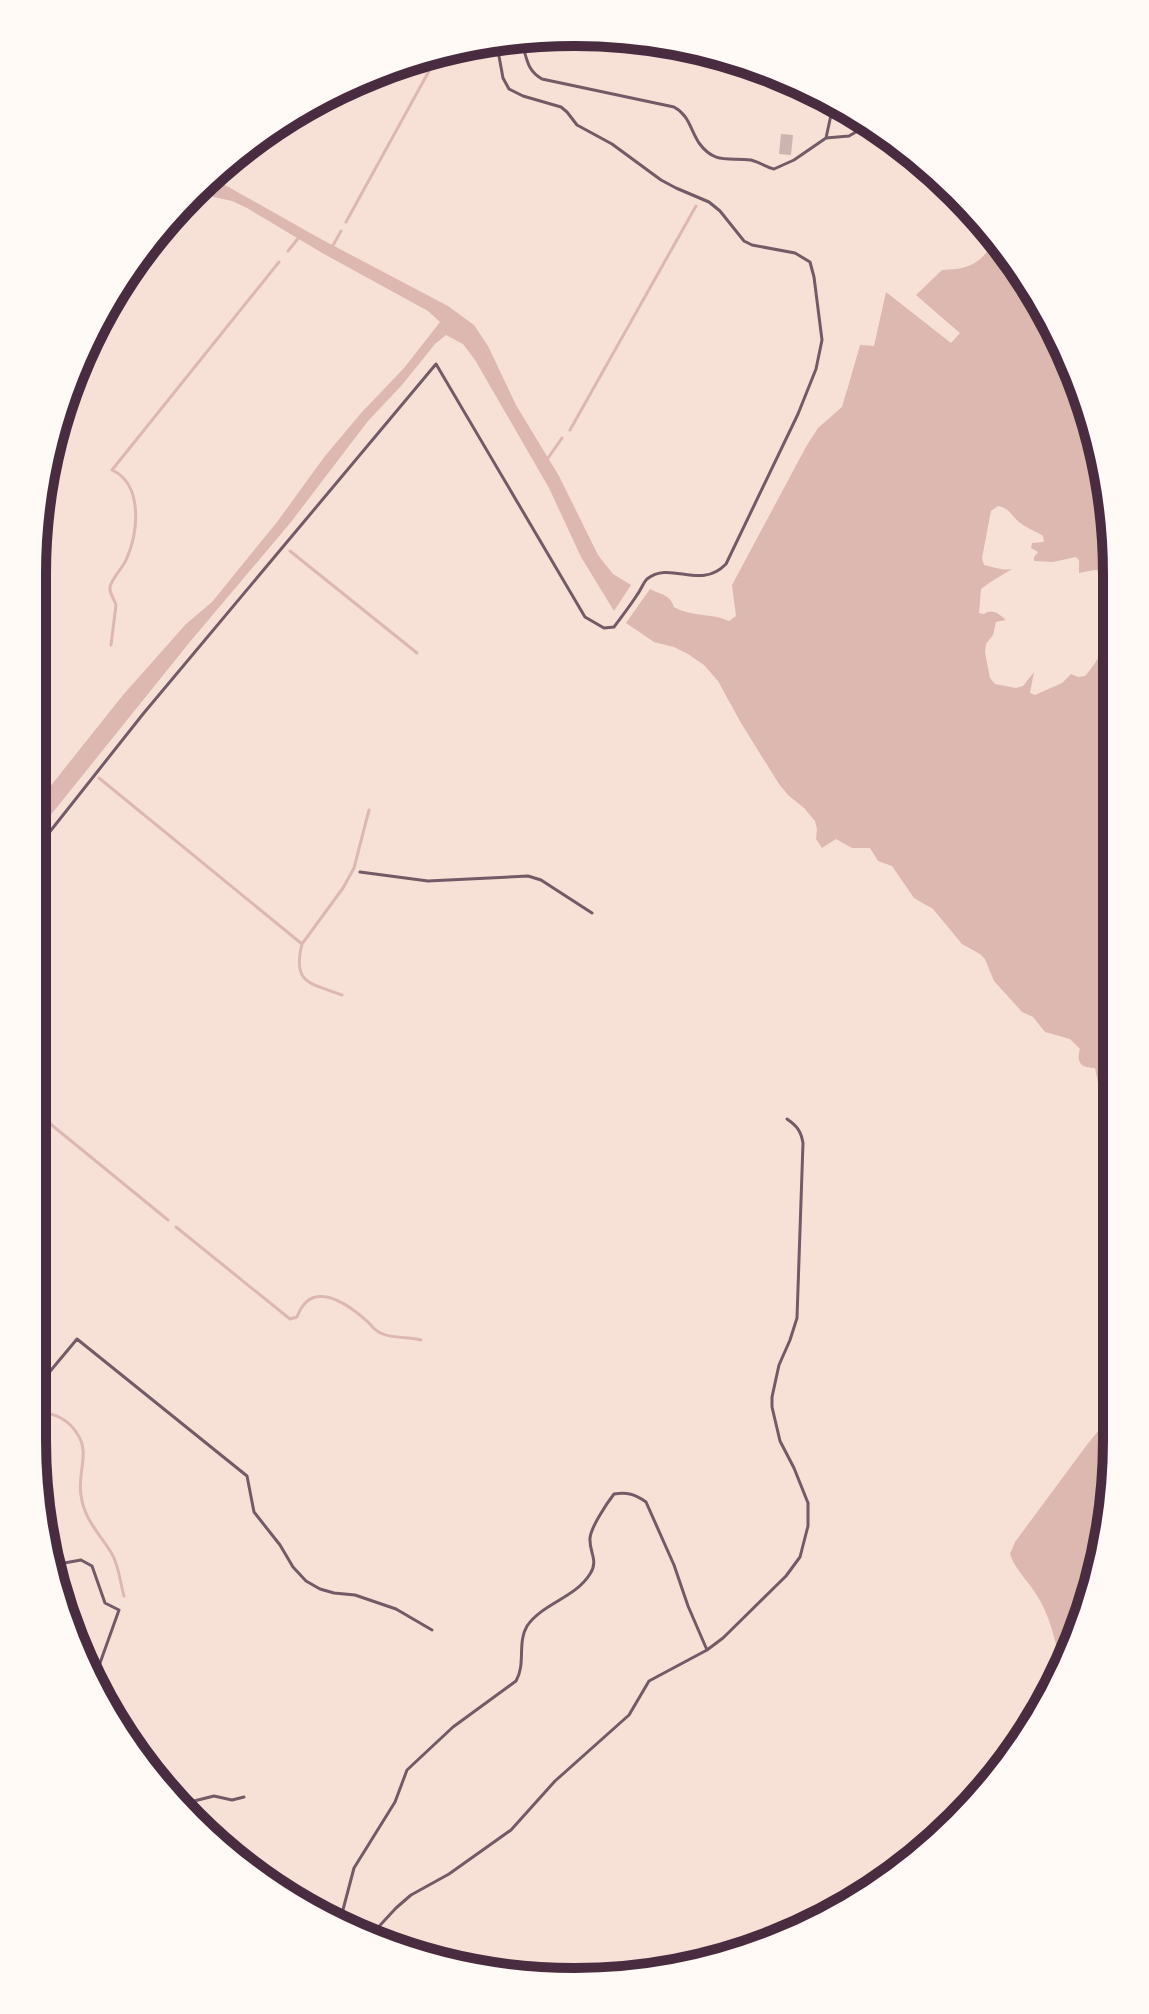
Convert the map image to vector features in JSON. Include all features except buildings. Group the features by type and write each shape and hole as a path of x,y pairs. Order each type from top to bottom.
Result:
{"lane":[{"path":"524,49 528,66 533,74 542,79 674,107 687,117 699,142 719,158 750,160 774,169 794,160 826,138 849,136 860,130"},
{"path":"46,837 143,714 436,364 585,617 604,628 614,627 645,580 667,573 704,576 720,571 726,564 798,414 816,369 822,340 810,262 795,253 744,241 709,202 668,184 612,144 582,129 561,107 509,89 503,78 498,52"},
{"path":"826,138 831,113"},
{"path":"360,872 428,881 528,876 541,880 592,913"},
{"path":"376,1929 411,1895 449,1874 511,1830 555,1781 619,1725 649,1681 723,1638 786,1576 800,1557 808,1526 808,1503 780,1441 772,1407 774,1380 797,1318 803,1143 799,1129 787,1119"},
{"path":"46,1376 77,1339 247,1476 254,1512 306,1581 320,1589 355,1595 396,1609 432,1630"},
{"path":"342,1913 354,1868 395,1802 407,1770 453,1727 516,1681 521,1670 522,1643 528,1625 589,1576 595,1563 590,1536 614,1494 626,1492 646,1502 707,1650"},
{"path":"61,1564 81,1560 92,1566 105,1603 119,1610 98,1668"},
{"path":"189,1801 214,1796 232,1800 244,1797"},
{"path":"194,1801 201,1813"},
{"path":"210,1822 253,1859"}],"shaded area":[{"path":"220,182 448,306 474,325 488,346 516,405 559,476 598,555 613,574 631,585 614,611 581,557 549,488 475,360 463,344 446,335 368,421 291,522 46,821 46,792 123,695 186,624 212,602 277,522 325,456 404,368 440,322 428,311 247,208 209,194"},
{"path":"990,248 1032,310 1063,372 1093,471 1103,571 1079,573 1076,557 1053,562 1034,561 1038,552 1031,548 1032,543 1044,542 1043,536 998,506 991,511 982,558 984,565 1012,569 981,589 979,613 993,612 1006,620 996,622 993,635 986,644 990,678 995,684 1016,688 1023,686 1034,672 1030,693 1035,695 1062,683 1071,674 1085,676 1103,648 1103,1086 1098,1083 1095,1068 1081,1064 1080,1049 1070,1039 1045,1032 1033,1017 1022,1012 994,981 985,959 962,944 933,909 914,898 892,866 878,861 870,848 852,848 836,839 822,848 816,839 815,821 779,784 718,681 704,665 688,654 654,642 626,623 650,589 668,597 674,607 681,610 729,621 736,616 732,585 807,445 818,428 842,407 860,345 874,346 886,291 951,342 959,333 916,295 942,270 960,268 979,260"},
{"path":"1103,1425 1102,1474 1093,1543 1075,1609 1058,1653 1044,1609 1010,1554 1015,1542"}],"pier":[{"path":"884,288 951,337 954,334 913,298 913,293 960,333 951,343 886,292 874,343 860,344 847,390 843,389 856,343 871,342"}],"waterway":[{"path":"346,222 432,66"},
{"path":"570,430 696,206"},
{"path":"160,247 184,219"},
{"path":"331,249 341,231"},
{"path":"288,251 300,236"},
{"path":"111,645 116,605 110,587 130,549 136,510 129,486 112,470 279,262"},
{"path":"548,458 562,438"},
{"path":"290,551 417,653"},
{"path":"99,778 302,944 300,967 306,980 342,995"},
{"path":"302,944 354,868 369,810"},
{"path":"46,1120 168,1220"},
{"path":"176,1227 290,1319 297,1317 303,1305 320,1296 350,1308 376,1331 421,1340"},
{"path":"46,1412 64,1420 74,1429 81,1442 80,1487 83,1504 114,1559 124,1596"}]}
